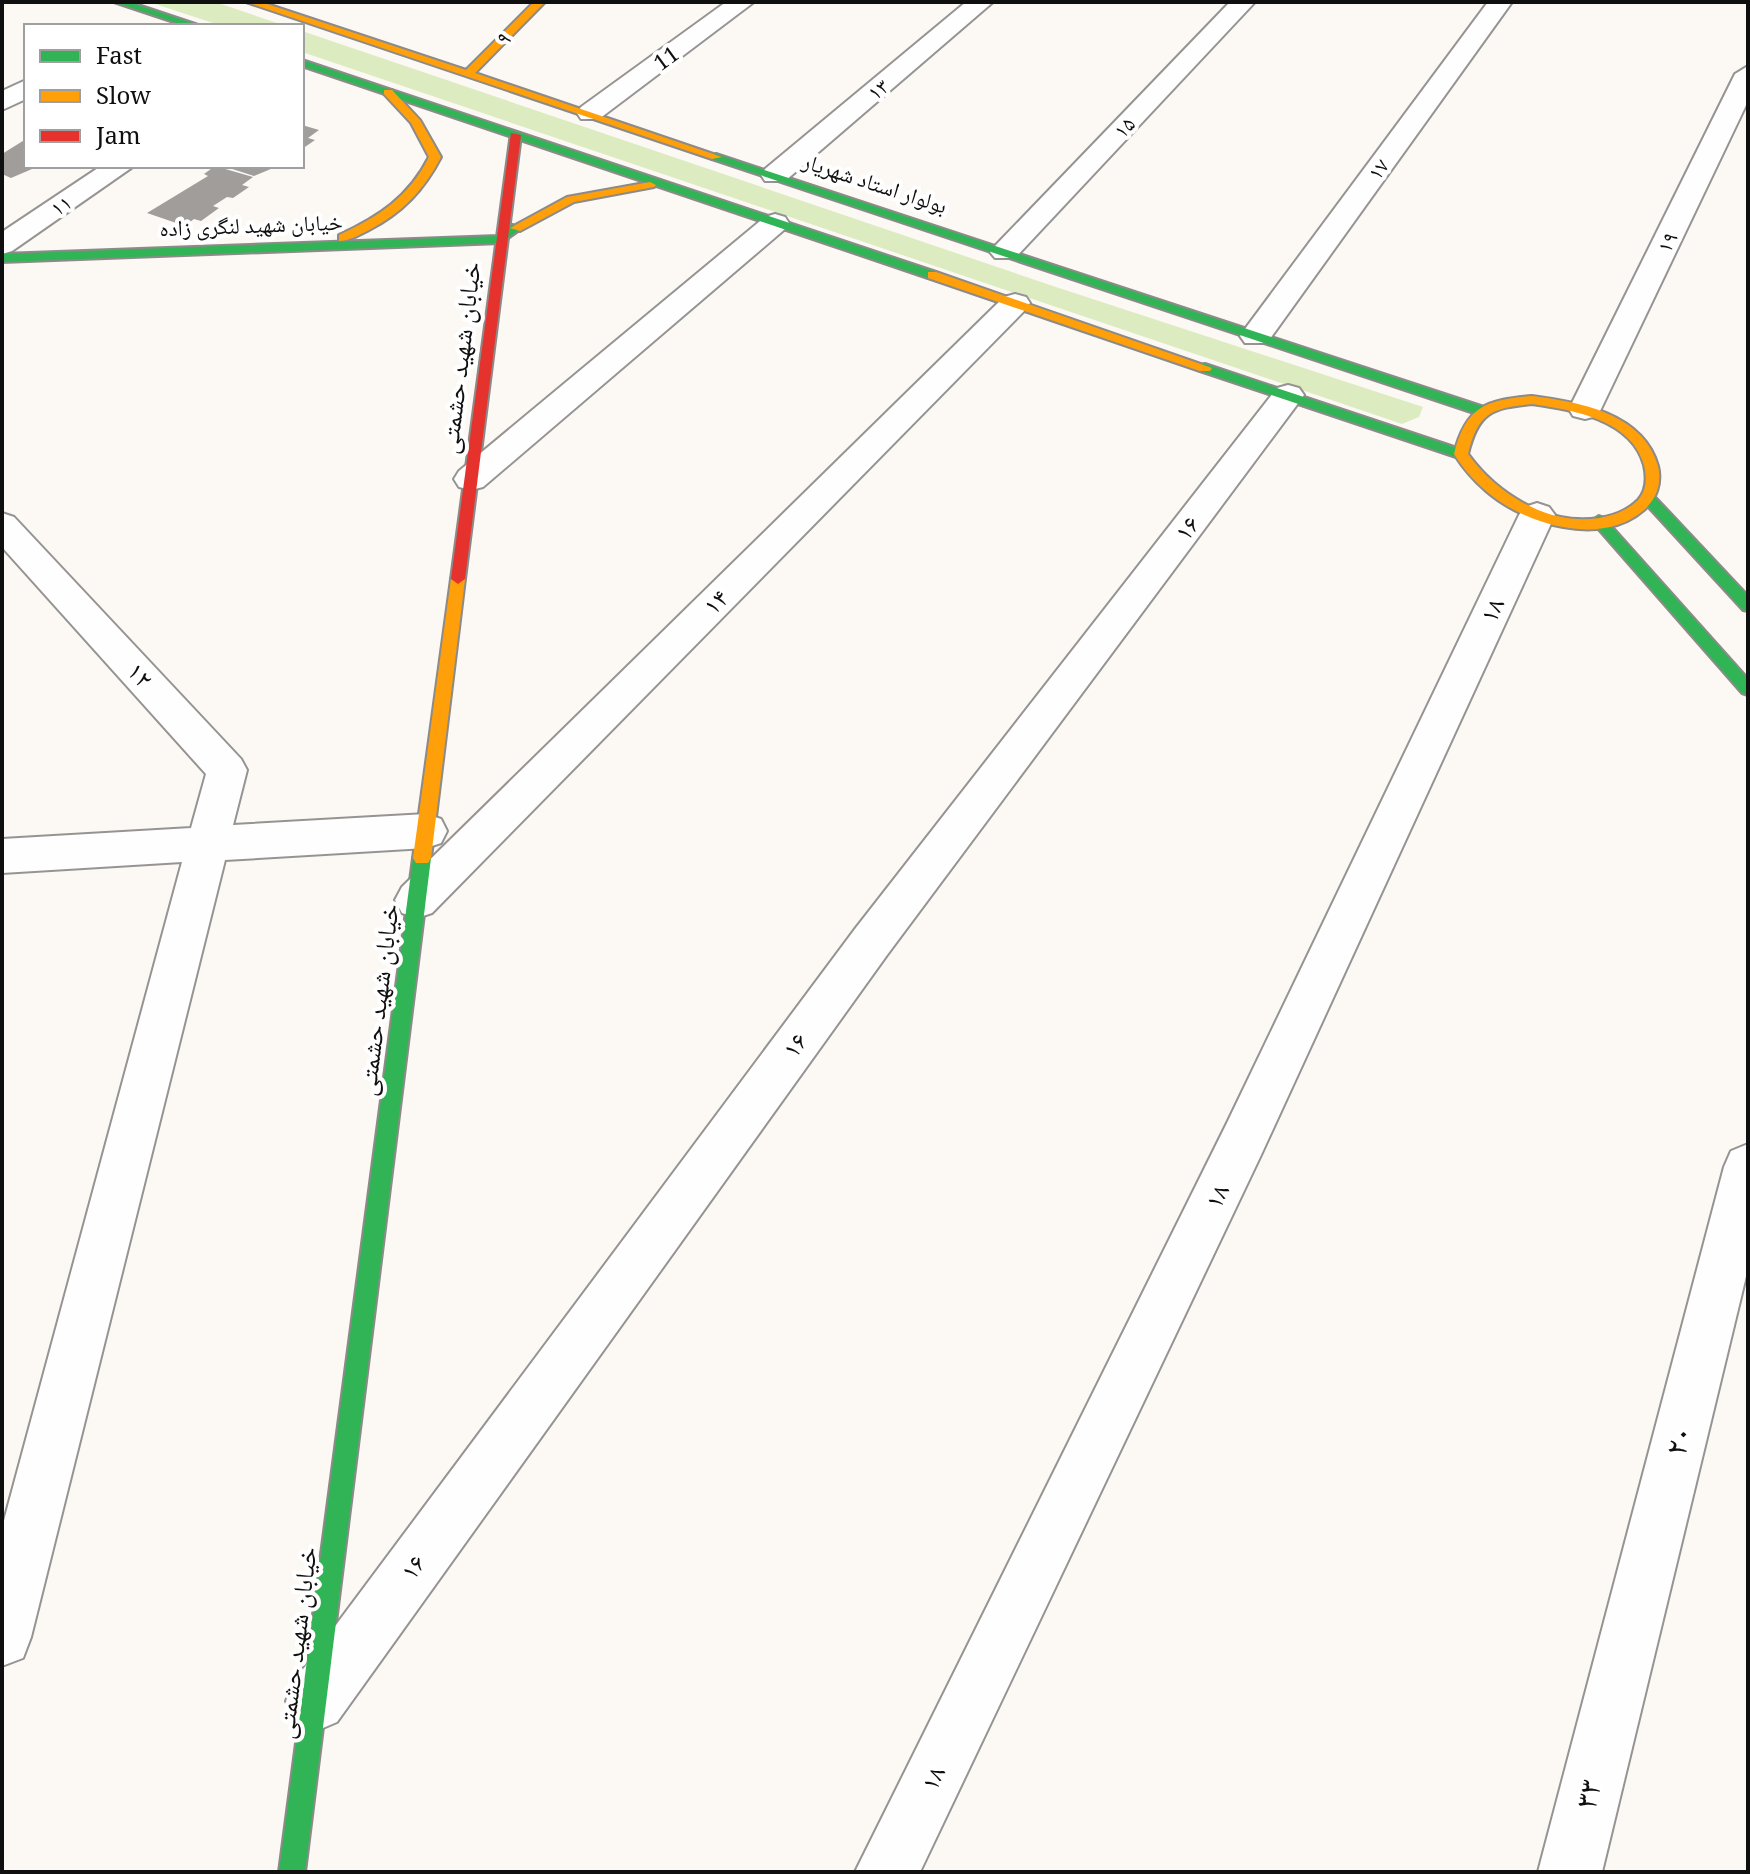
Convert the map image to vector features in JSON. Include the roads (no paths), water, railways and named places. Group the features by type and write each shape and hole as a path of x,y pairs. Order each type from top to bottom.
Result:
{"street":[{"path":"119,2 190,24"},
{"name":"۹","path":"467,75 540,2"},
{"name":"11","path":"590,113 742,2"},
{"name":"۱۳","path":"775,175 981,2"},
{"name":"۱۵","path":"1005,252 1243,2"},
{"name":"۱۷","path":"1256,336 1500,2"},
{"name":"بولوار استاد شهریار","path":"269,4 467,75 590,113 1482,411"},
{"path":"304,64 1461,454 1482,485 1506,502 1537,515 1568,521 1599,521 1636,509 1648,498 1655,480 1650,459 1636,440 1614,423 1585,409 1532,400 1507,402 1482,411 1466,426 1461,454"},
{"path":"2,72 24,78"},
{"name":"۱۹","path":"1585,409 1748,74"},
{"path":"2,102 24,89"},
{"path":"327,246 386,218 425,185 435,157 416,122 388,92"},
{"name":"خیابان شهید حشمتی","path":"292,1872 515,135"},
{"name":"۱۱","path":"2,245 117,168"},
{"path":"501,239 551,204 579,195 660,184"},
{"path":"471,479 775,223"},
{"name":"خیابان شهید لنگری زاده","path":"2,258 501,239"},
{"name":"۱۴","path":"417,900 1015,303"},
{"name":"۱۶","path":"314,1703 861,954 1288,395"},
{"path":"1648,498 1748,606"},
{"name":"۱۸","path":"887,1872 1231,1167 1537,515"},
{"path":"1599,521 1748,689"},
{"name":"۱۲","path":"2,525 227,770 210,843"},
{"path":"2,856 426,831"},
{"path":"2,1637 210,843"},
{"name":"۲۰","path":"1607,1716 1748,1167"},
{"name":"۳۳","path":"1570,1872 1607,1716"}]}
